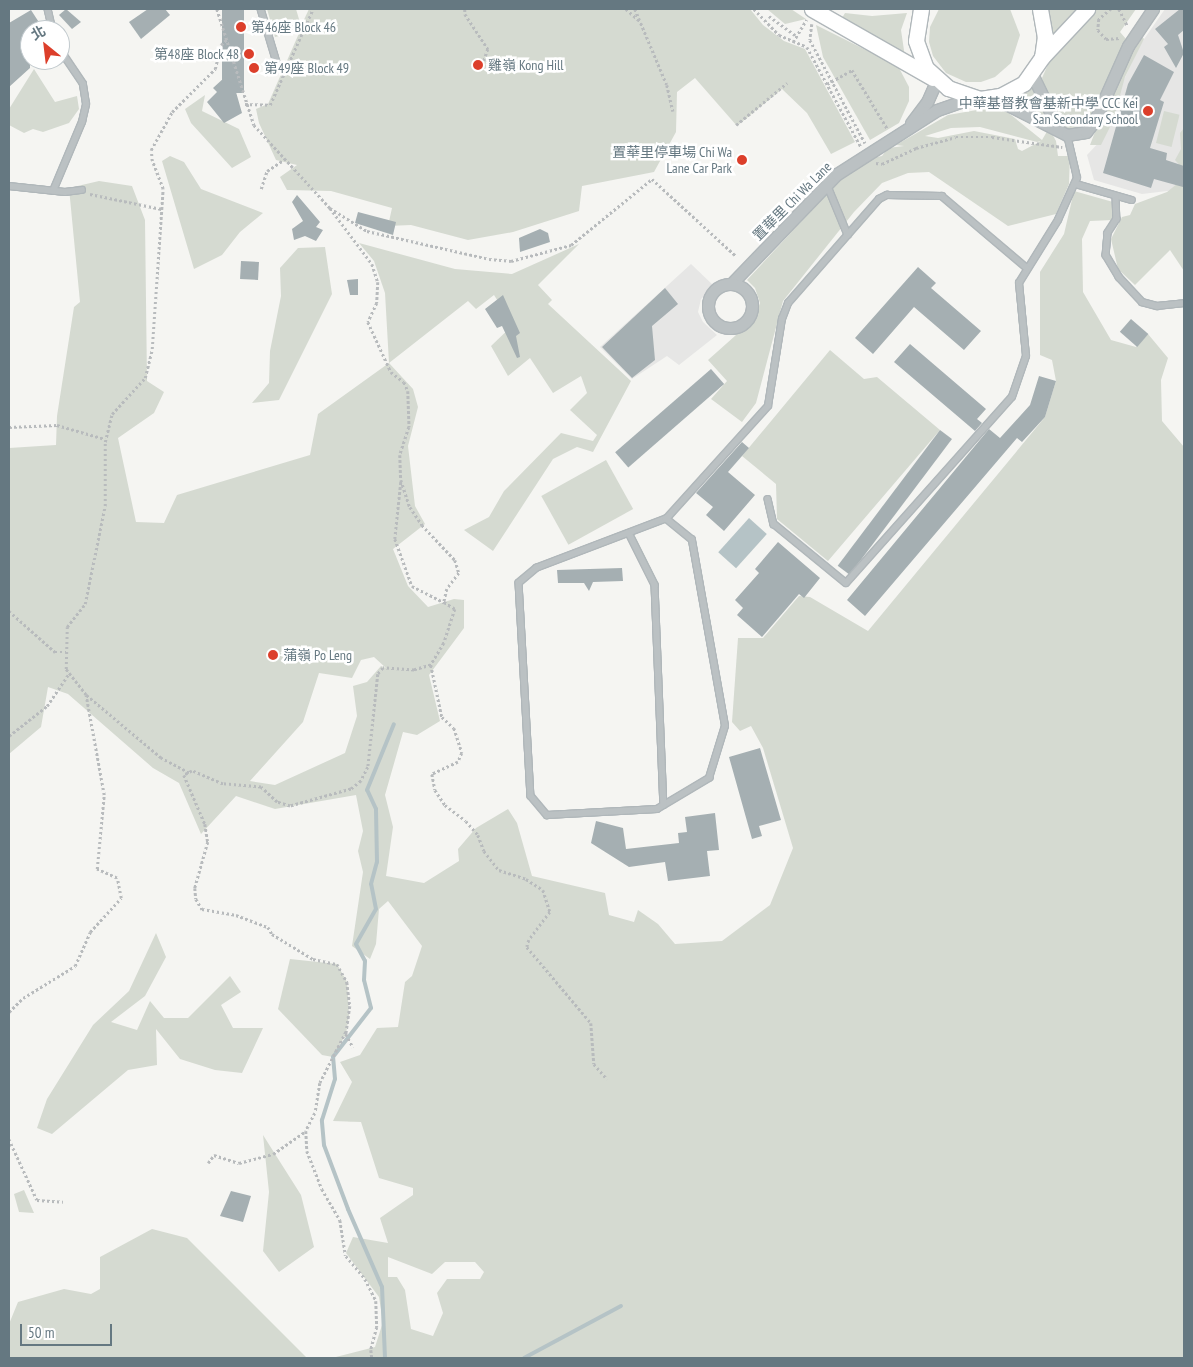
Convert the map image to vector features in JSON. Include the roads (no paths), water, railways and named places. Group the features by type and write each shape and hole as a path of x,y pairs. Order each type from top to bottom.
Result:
{"main road":[{"path":"921,9 916,41 920,56 936,79"},
{"path":"1040,9 1045,36 1042,57"},
{"path":"810,18 920,73 936,79 961,94 978,98 1007,92 1032,74 1042,57 1087,9"}],"street":[{"path":"978,98 1008,105 1063,132 1086,132 1095,120 1118,65 1153,9"},
{"path":"1032,74 1063,132"},
{"name":"置華里 Chi Wa Lane","path":"906,130 928,102 936,79"},
{"name":"置華里 Chi Wa Lane","path":"731,284 827,184 870,153 937,110 978,98"}],"lane":[{"path":"261,9 278,66"},
{"path":"53,191 82,122 86,104 84,84 70,64"},
{"path":"768,499 774,524 846,583 1012,397 1026,356 1019,283 1076,184 1075,160 1063,132"},
{"path":"827,184 848,235"},
{"path":"1076,184 1132,200"},
{"path":"9,186 53,191 82,190"},
{"path":"666,519 692,540 726,726 710,778 657,809 547,814 531,796 519,583 537,568 666,519 768,406 782,319 788,303 879,199 887,196 942,196 1027,268"},
{"path":"1116,196 1117,219 1108,233 1106,255 1119,277 1142,302 1158,306 1184,303"},
{"path":"629,533 655,585 664,805"}],"waterway":[{"path":"385,1358 382,1287 348,1209 324,1145 322,1120 335,1079 333,1057 371,1008 364,980 365,961 356,944 376,909 371,884 377,862 376,809 367,790 394,724"},
{"path":"524,1358 621,1306"}],"place":[{"name":"第46座 Block 46","path":"241,27"},
{"name":"第48座 Block 48","path":"249,54"},
{"name":"雞嶺 Kong Hill","path":"478,65"},
{"name":"第49座 Block 49","path":"254,68"},
{"name":"中華基督教會基新中學 CCC Kei San Secondary School","path":"1148,111"},
{"name":"置華里停車場 Chi Wa Lane Car Park","path":"742,160"},
{"name":"蒲嶺 Po Leng","path":"273,655"}]}
